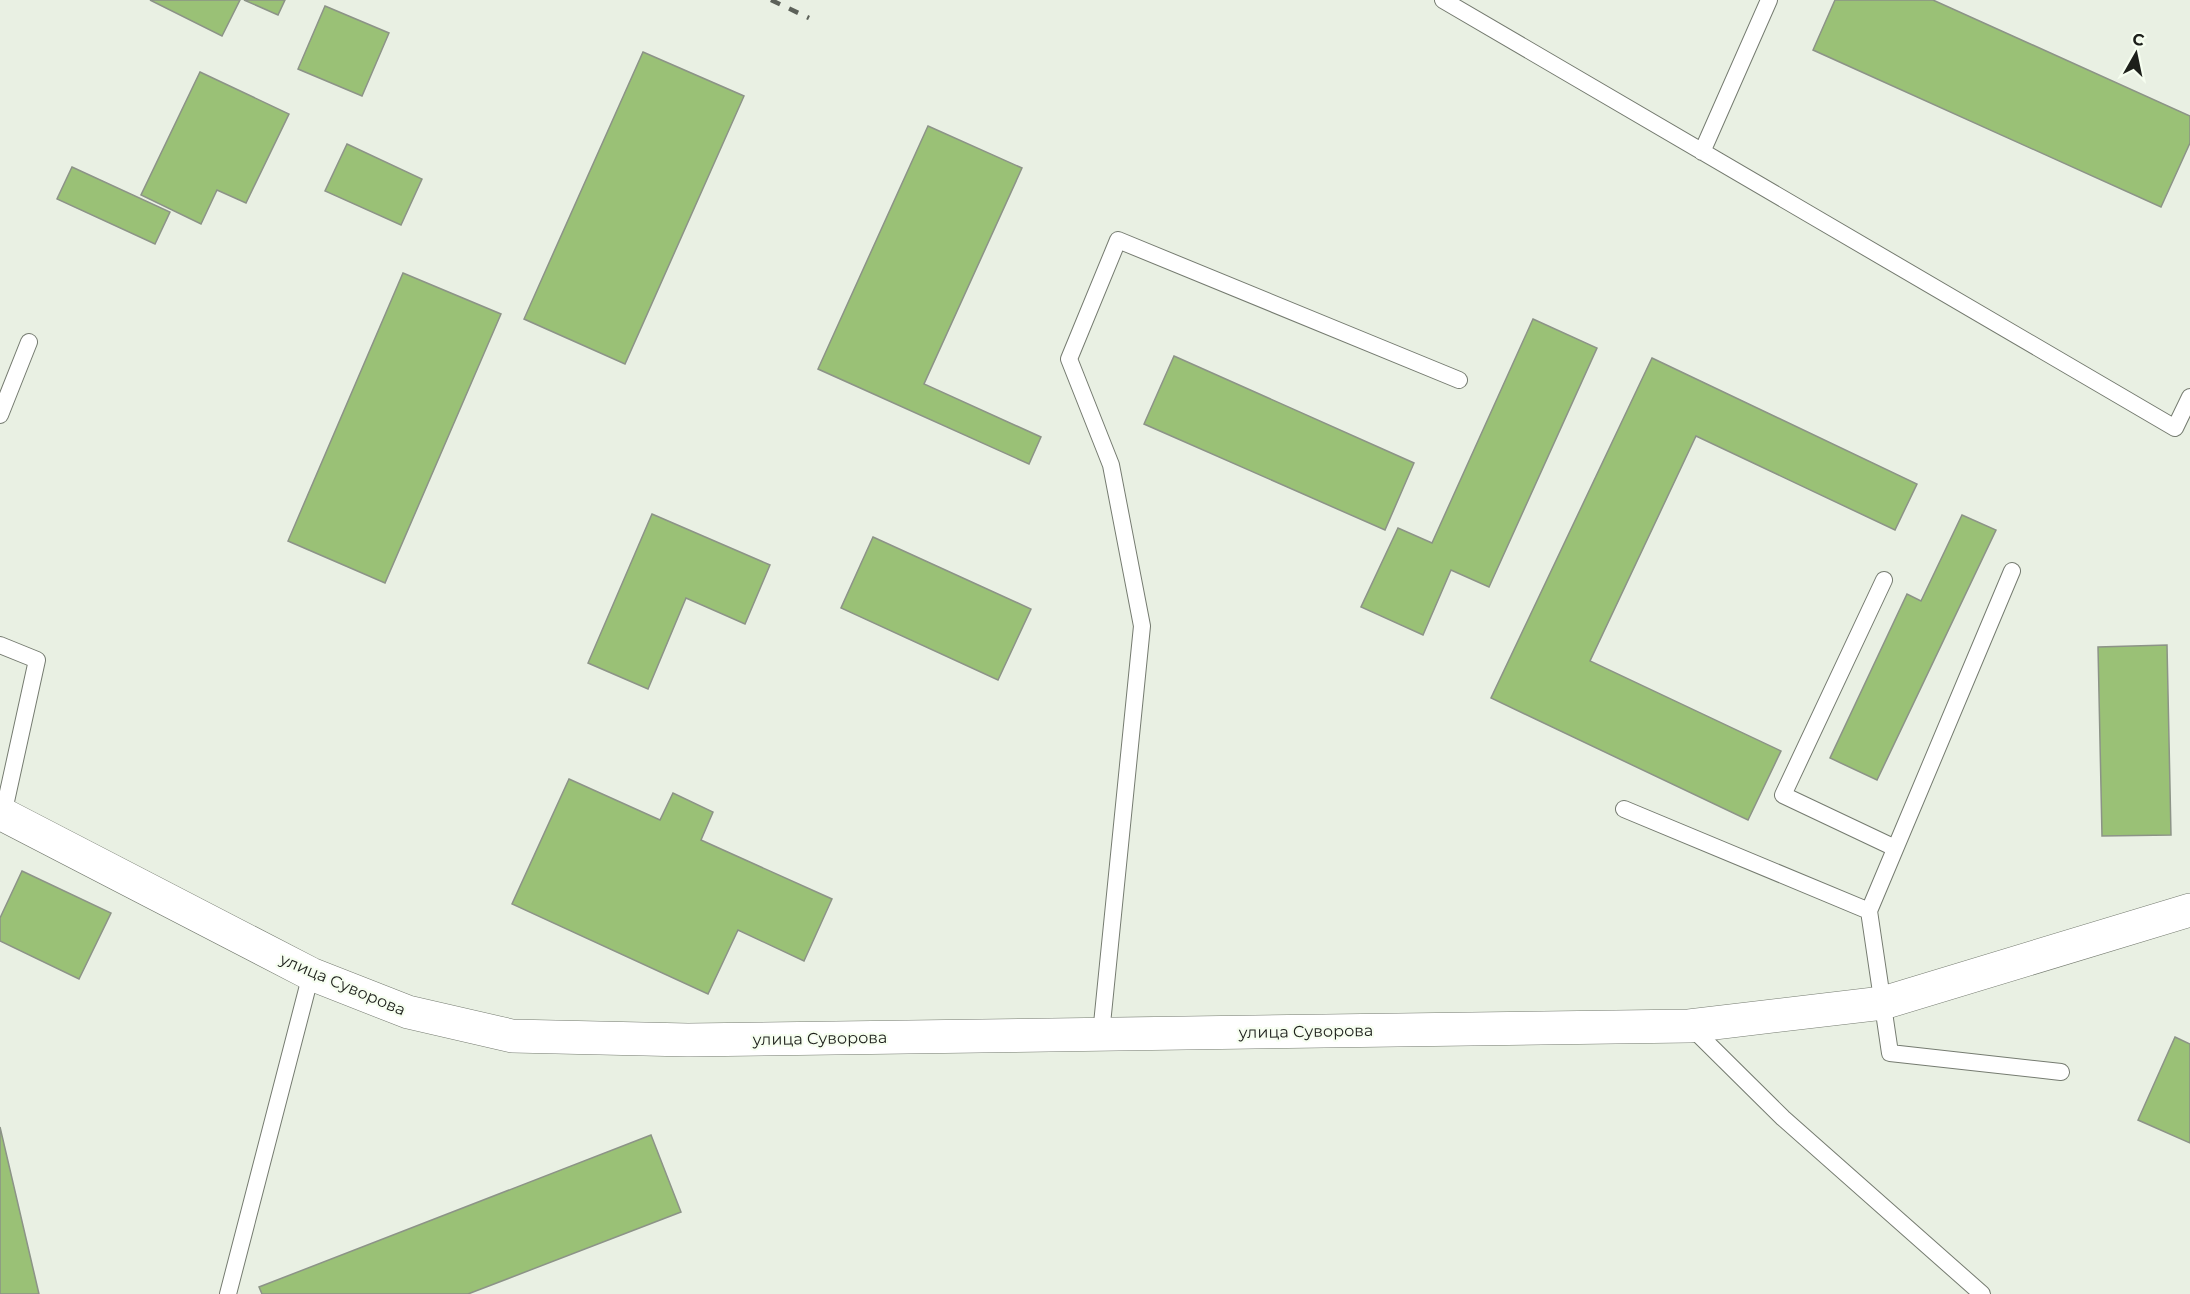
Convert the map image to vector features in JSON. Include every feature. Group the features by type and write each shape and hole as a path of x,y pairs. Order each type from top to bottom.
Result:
{"street":[{"name":"улица Суворова","path":"2,814 311,974 408,1012 512,1036 688,1040 1689,1026 1883,1003 2190,910"}],"lane":[{"path":"1443,0 2175,428 2190,397"},
{"path":"1702,152 1769,0"},
{"path":"1101,1034 1142,626 1111,465 1069,359 1119,240 1459,380"},
{"path":"0,415 28,342"},
{"path":"2012,571 1869,911 1890,1053 2061,1071"},
{"path":"1884,580 1783,795 1895,848"},
{"path":"0,645 37,660 2,814"},
{"path":"1624,809 1869,911"},
{"path":"228,1294 311,974"},
{"path":"1689,1026 1783,1118 1982,1294"}],"building":[{"path":"150,0 240,0 222,36"},
{"path":"244,0 285,0 278,15"},
{"path":"1835,0 1933,0 2190,116 2190,143 2161,207 1813,50"},
{"path":"325,6 389,33 362,96 298,69"},
{"path":"643,52 744,96 625,364 524,319"},
{"path":"200,72 289,114 246,203 217,190 201,224 141,195"},
{"path":"928,126 1022,168 924,384 1041,437 1029,464 818,369"},
{"path":"347,144 422,179 401,225 325,191"},
{"path":"72,167 170,212 155,244 57,199"},
{"path":"403,273 501,314 385,583 288,541"},
{"path":"1533,319 1597,348 1489,587 1451,570 1423,635 1361,607 1398,528 1432,543"},
{"path":"1174,356 1414,463 1385,530 1144,424"},
{"path":"1652,358 1917,484 1895,530 1696,436 1590,661 1781,751 1748,820 1491,698"},
{"path":"652,514 770,565 745,624 686,598 648,689 588,663"},
{"path":"1962,515 1996,530 1877,780 1830,758 1907,594 1921,601"},
{"path":"873,537 1031,609 998,680 841,608"},
{"path":"2167,645 2171,835 2102,836 2098,647"},
{"path":"569,779 660,820 673,793 713,812 701,840 832,899 804,961 738,930 708,994 512,904"},
{"path":"22,871 111,913 79,979 0,941 0,918"},
{"path":"2175,1037 2190,1044 2190,1143 2138,1120"},
{"path":"0,1127 39,1294 0,1294"},
{"path":"651,1135 681,1212 468,1294 262,1294 259,1287"}],"railway":[{"path":"771,0 809,18"}]}
